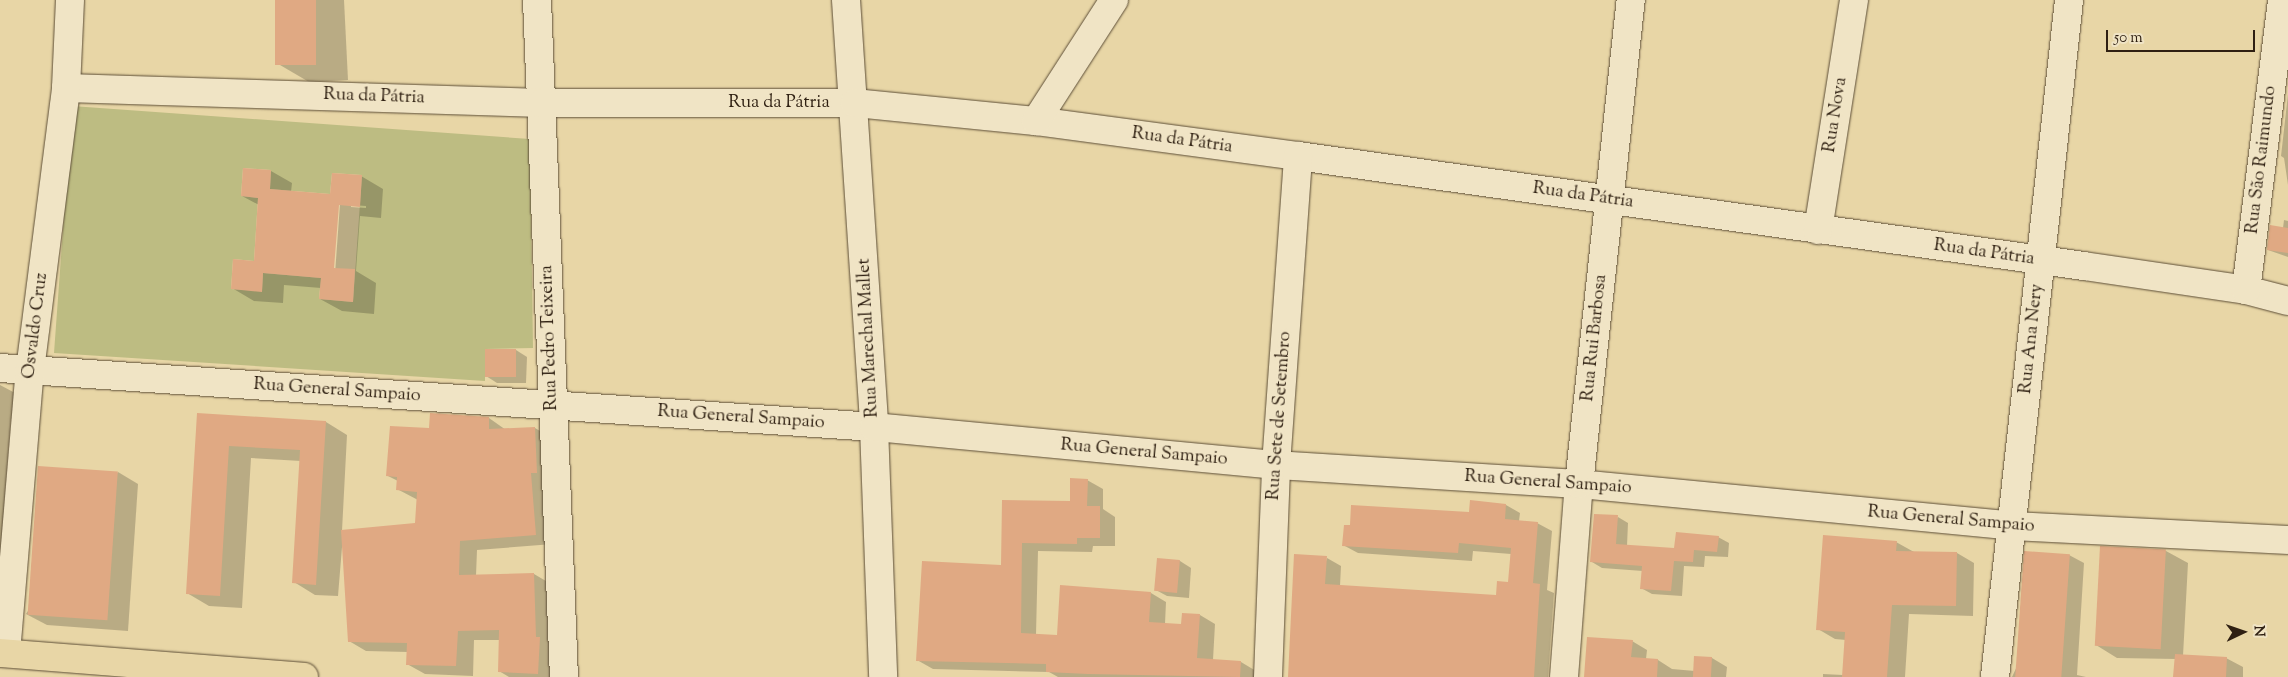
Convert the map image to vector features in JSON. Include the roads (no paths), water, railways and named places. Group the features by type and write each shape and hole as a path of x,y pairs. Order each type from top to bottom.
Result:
{"main road":[{"path":"3,653 304,677"}],"street":[{"name":"Osvaldo Cruz","path":"3,653 30,370 66,88 70,0"},
{"name":"Rua Pedro Teixeira","path":"537,0 564,677"},
{"name":"Rua Marechal Mallet","path":"846,0 855,103 874,427 884,677"},
{"path":"1036,121 1114,0"},
{"name":"Rua Rui Barbosa","path":"1564,677 1579,484 1631,0"},
{"name":"Rua Nova","path":"1818,230 1854,0"},
{"name":"Rua Ana Nery","path":"1995,677 2069,0"},
{"name":"Rua São Raimundo","path":"2246,290 2282,0"},
{"name":"Rua da Pátria","path":"66,88 542,103 855,103 1036,121 1298,156 2246,290 2288,301"},
{"name":"Rua Sete de Setembro","path":"1268,677 1276,466 1298,156"},
{"name":"Rua General Sampaio","path":"0,368 874,427 1276,466 1579,484 2012,526 2288,540"}]}
